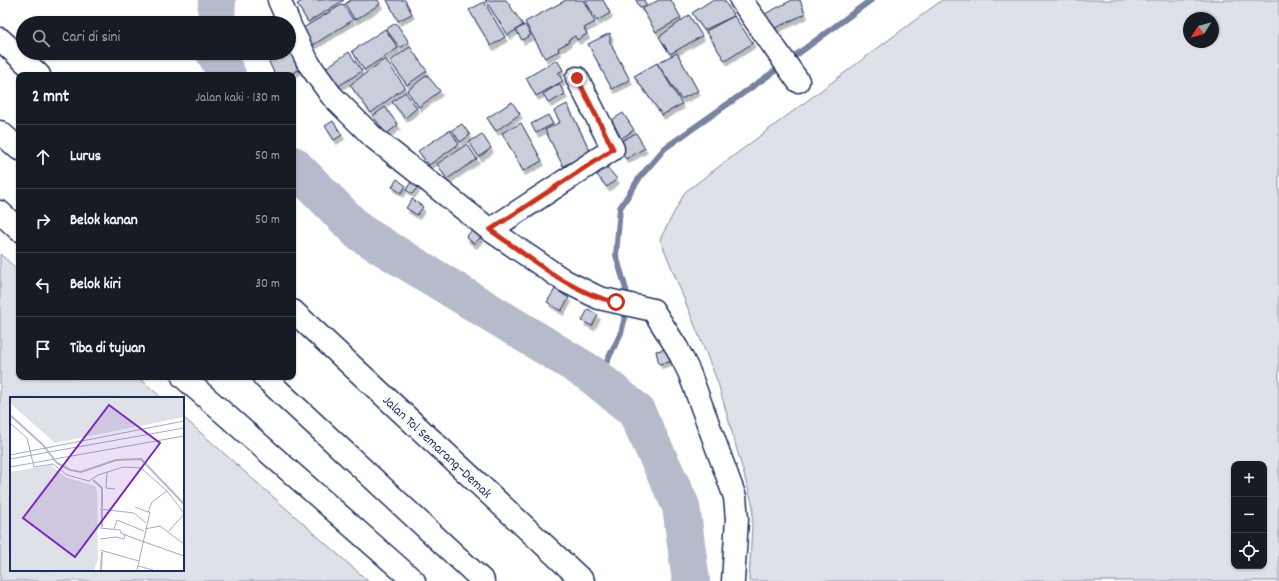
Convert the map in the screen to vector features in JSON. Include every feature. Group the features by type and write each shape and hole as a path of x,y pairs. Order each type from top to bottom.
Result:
{"main road":[{"path":"279,0 286,16"},
{"path":"741,0 798,81"},
{"path":"296,37 309,64 331,95 374,138 490,230 565,281 599,298 653,310 677,348 689,372 735,497 737,520 733,581"},
{"path":"0,39 16,54"},
{"path":"23,60 36,72"},
{"path":"490,230 613,149 577,78"},
{"path":"0,132 16,146"},
{"path":"0,212 16,227"},
{"name":"Jalan Tol Semarang–Demak","path":"296,315 582,581"},
{"path":"186,380 414,581"},
{"path":"267,380 483,581"}],"shaded area":[{"path":"942,0 1279,0 1279,581 749,581 753,506 718,383 660,239 685,192"},
{"path":"0,254 16,268 16,380 141,380 161,397 10,397 10,571 184,571 184,418 368,581 0,581"}],"building":[{"path":"304,0 344,0 308,22 297,4"},
{"path":"351,0 378,0 380,4 355,20 345,4"},
{"path":"387,0 405,0 412,14 398,21"},
{"path":"485,0 506,0 523,25 508,35"},
{"path":"566,0 583,0 595,22 584,28 587,34 577,40 575,36 568,40 569,42 558,48 559,51 545,58 525,22"},
{"path":"585,0 603,0 610,13 597,21"},
{"path":"636,0 644,0 646,5 640,8"},
{"path":"659,0 671,0 681,18 656,32 642,9"},
{"path":"712,0 724,0 734,16 704,30 692,13"},
{"path":"792,0 800,0 805,14 769,31 761,16"},
{"path":"484,2 505,37 491,46 469,10"},
{"path":"343,4 353,20 313,45 303,28"},
{"path":"689,15 702,36 670,54 659,37"},
{"path":"734,16 753,43 725,61 706,31"},
{"path":"396,23 409,42 400,48 386,29"},
{"path":"525,25 531,35 522,40 516,30"},
{"path":"385,29 398,48 364,70 352,51"},
{"path":"610,33 610,43 630,80 612,89 588,44"},
{"path":"410,47 427,71 407,85 390,61"},
{"path":"349,52 362,71 334,89 321,71"},
{"path":"677,53 698,91 681,99 657,63"},
{"path":"385,59 405,87 371,113 350,85"},
{"path":"268,60 294,60 298,70 294,72 274,72"},
{"path":"557,60 563,70 558,73 563,81 536,96 526,78"},
{"path":"657,63 682,104 662,115 634,76"},
{"path":"427,75 440,91 419,107 407,91"},
{"path":"559,84 565,94 549,103 543,94"},
{"path":"405,92 417,108 405,118 392,102"},
{"path":"512,102 520,114 496,131 487,118"},
{"path":"567,104 591,153 563,166 545,130 560,122 554,111"},
{"path":"385,107 398,125 386,134 373,116"},
{"path":"623,113 634,130 616,142 605,124"},
{"path":"548,115 553,124 536,133 531,124"},
{"path":"333,121 342,135 334,140 325,126"},
{"path":"521,123 542,161 523,171 502,133"},
{"path":"462,124 470,135 460,142 452,130"},
{"path":"450,130 459,144 429,165 418,151"},
{"path":"636,133 645,148 626,159 616,144"},
{"path":"482,134 491,148 479,157 469,142"},
{"path":"467,144 477,159 447,179 437,164"},
{"path":"607,167 617,179 607,187 597,175"},
{"path":"397,179 406,186 401,193 392,187"},
{"path":"412,180 419,185 412,194 406,190"},
{"path":"412,199 423,207 417,215 406,208"},
{"path":"474,228 482,236 474,244 466,237"},
{"path":"555,289 569,298 561,311 547,302"},
{"path":"588,309 598,315 592,326 582,321"},
{"path":"667,349 670,362 659,364 656,351"}],"waterway":[{"path":"216,16 217,0"},
{"path":"788,61 871,0"},
{"path":"219,60 225,72"},
{"path":"627,293 616,255 620,208 640,177 665,148 782,66"},
{"path":"296,168 359,232 591,374 636,411 681,506 691,581"},
{"path":"598,379 621,333 627,309"}],"route":[{"path":"577,78 613,149 490,230 565,281 599,298 616,302"}]}
